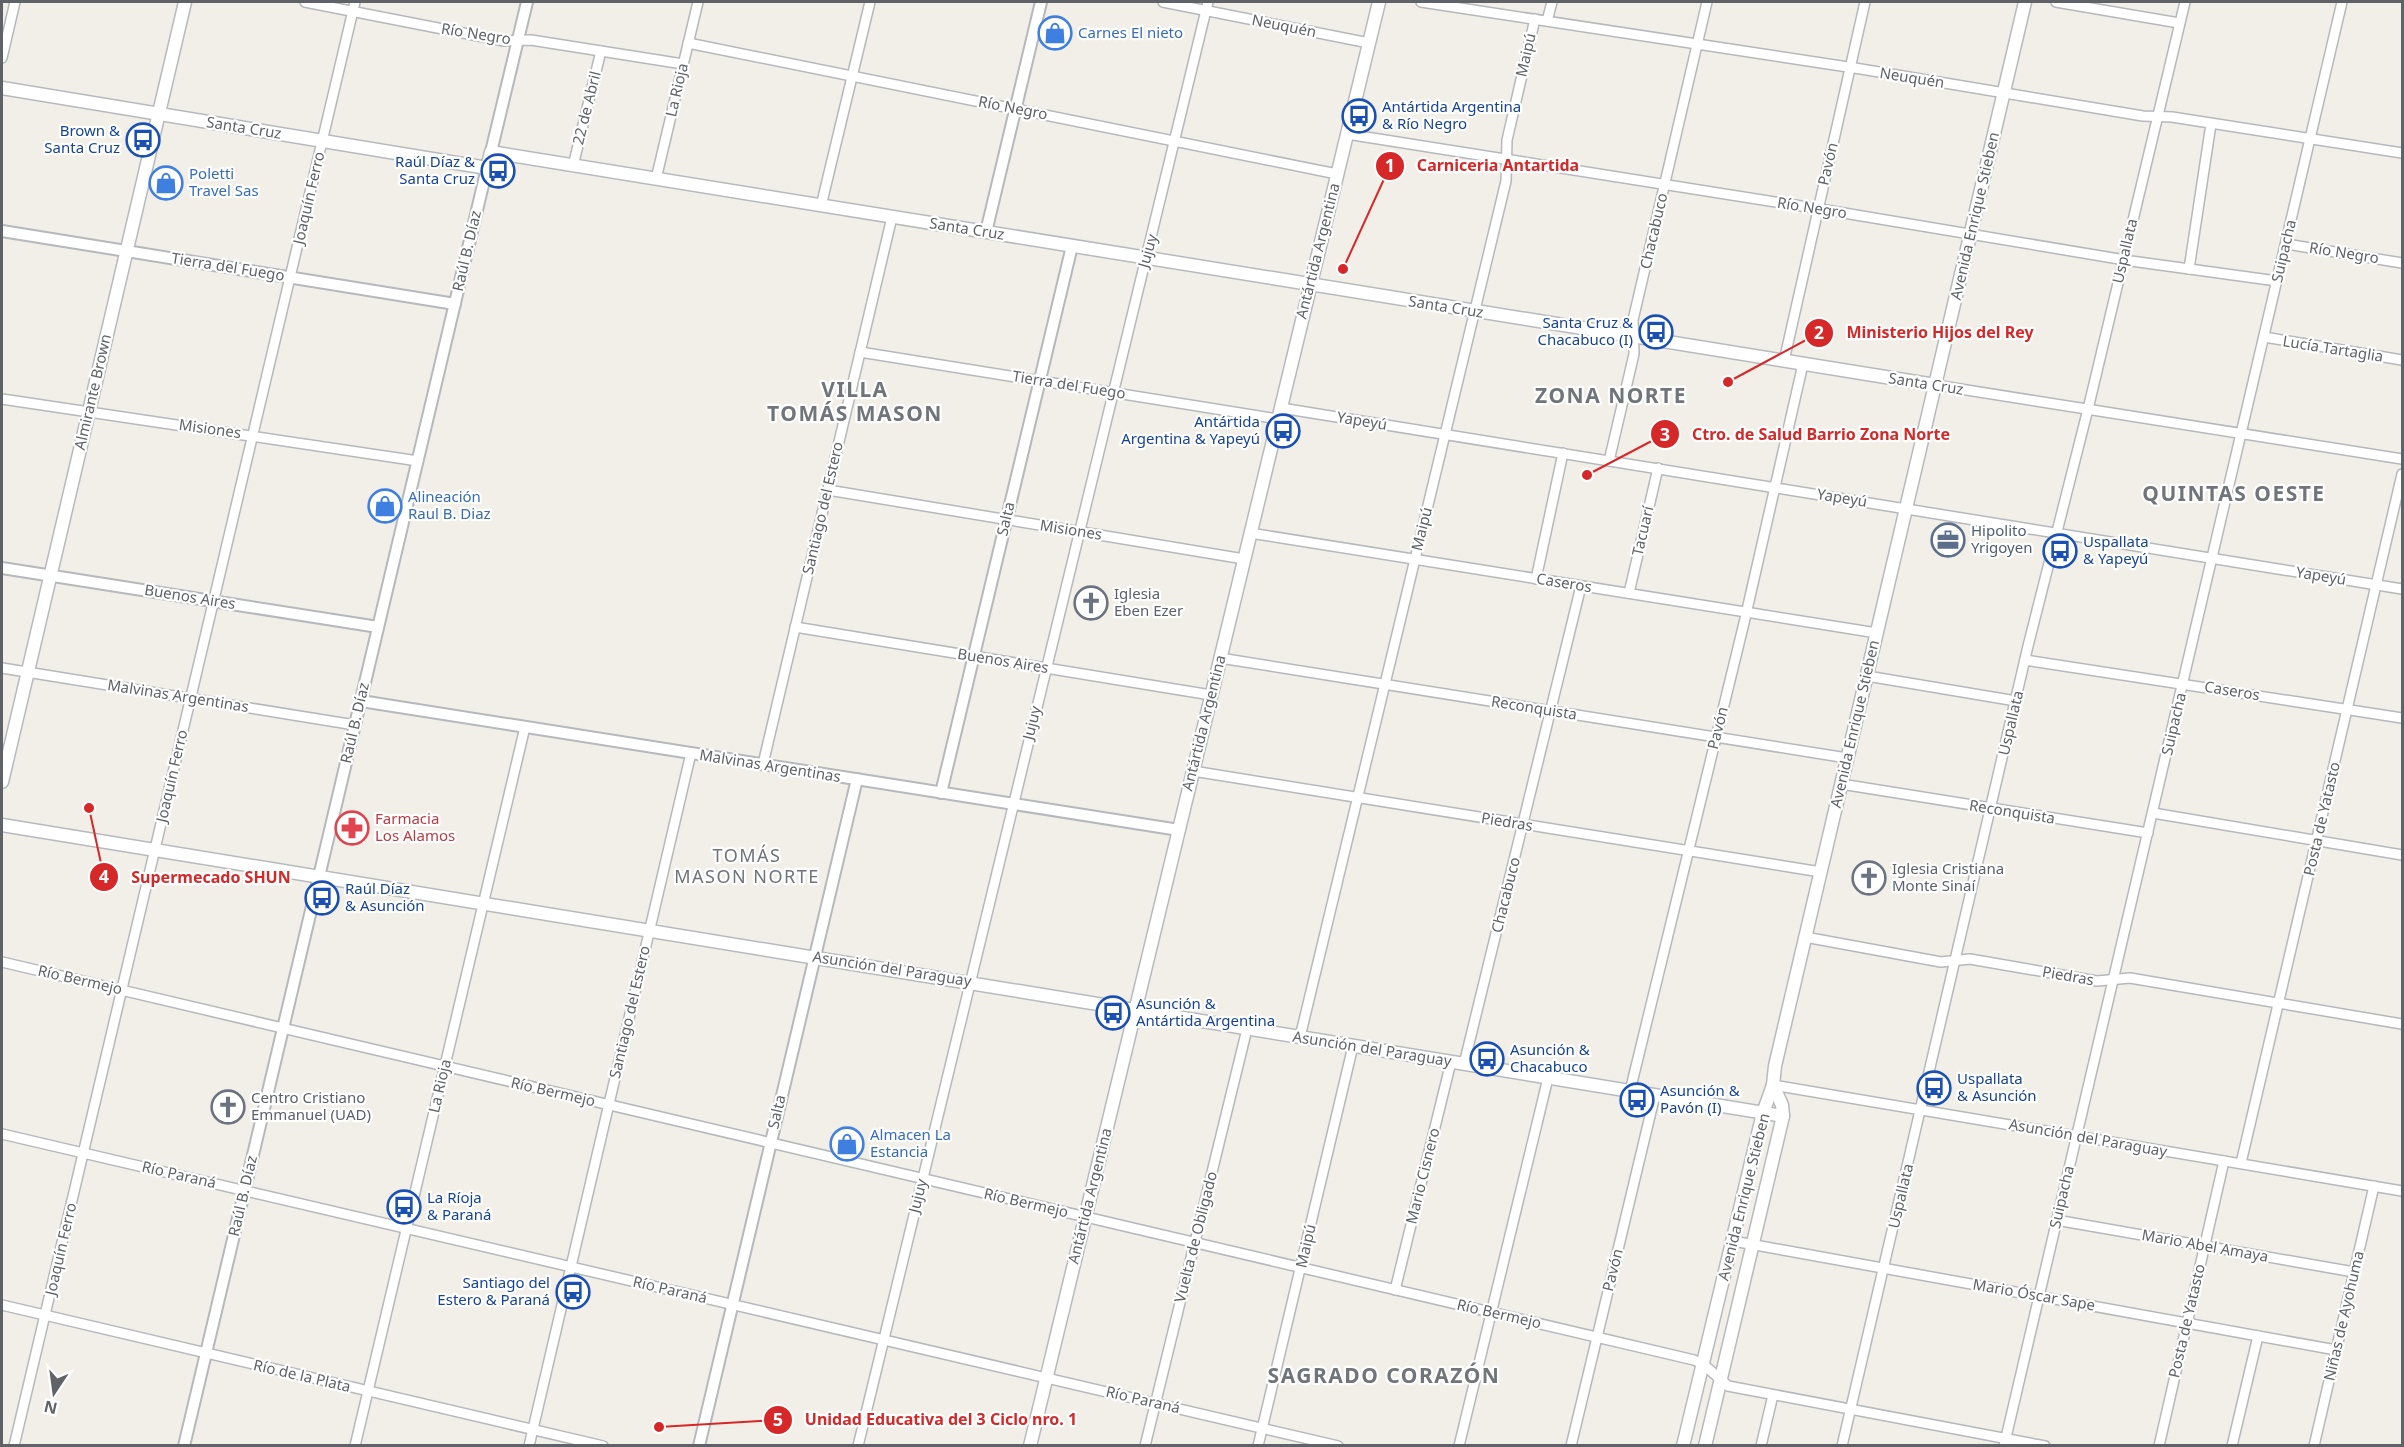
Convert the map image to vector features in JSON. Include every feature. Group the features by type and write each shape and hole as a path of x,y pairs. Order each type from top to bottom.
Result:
{"main road":[{"name":"Almirante Brown","path":"2,783 185,2"},
{"name":"Antártida Argentina","path":"1030,1446 1379,2"},
{"name":"Avenida Enrique Stieben","path":"1683,1446 1763,1113 1773,1085 1775,1066 1805,937 2025,2"},
{"name":"Santa Cruz","path":"2,88 487,168"},
{"name":"Santa Cruz","path":"491,152 1935,385"},
{"name":"Raúl B. Díaz","path":"487,168 491,152"},
{"name":"Asunción del Paraguay","path":"2,825 1783,1116"},
{"path":"1773,1085 1782,1105 1783,1116"},
{"name":"Avenida Enrique Stieben","path":"1705,1446 1783,1116"}],"street":[{"path":"2,57 15,2"},
{"name":"Río Negro","path":"305,2 354,6 504,41 531,40 683,64"},
{"name":"Raúl B. Díaz","path":"491,152 526,2"},
{"name":"La Rioja","path":"656,179 698,2"},
{"path":"821,206 870,2"},
{"path":"986,232 1041,2"},
{"name":"Neuquén","path":"1163,2 1208,6 1369,43"},
{"name":"Neuquén","path":"1421,2 2157,117 2403,153"},
{"name":"Maipú","path":"1547,21 1552,2"},
{"name":"Chacabuco","path":"1609,460 1634,354 1633,320 1707,2"},
{"name":"Pavón","path":"1784,361 1865,2"},
{"path":"2056,2 2180,23"},
{"name":"Uspallata","path":"1842,1446 2025,660 2088,409 2185,2"},
{"name":"Suipacha","path":"2005,1441 2342,2"},
{"name":"Joaquín Ferro","path":"14,1446 354,6"},
{"name":"Jujuy","path":"858,1446 1112,392 1208,6"},
{"name":"Maipú","path":"1300,1037 1506,182 1507,140 1535,19"},
{"name":"Río Negro","path":"688,43 1337,174"},
{"name":"22 de Abril","path":"573,166 601,51"},
{"path":"2189,269 2211,124"},
{"name":"Río Negro","path":"1347,134 2123,260 2277,281"},
{"name":"Raúl B. Díaz","path":"184,1446 487,168"},
{"name":"Santiago del Estero","path":"763,765 892,217"},
{"name":"Tierra del Fuego","path":"2,231 455,304"},
{"name":"Río Negro","path":"2286,244 2403,263"},
{"name":"Salta","path":"941,793 1071,246"},
{"name":"Lucía Tartaglia","path":"2264,337 2403,360"},
{"name":"Tierra del Fuego","path":"860,352 1112,392 1279,413"},
{"name":"Pavón","path":"1630,1091 1746,612 1803,364"},
{"name":"Santa Cruz","path":"1935,385 2403,459"},
{"name":"Misiones","path":"2,399 418,461"},
{"name":"Yapeyú","path":"1279,413 1445,434 2403,589"},
{"path":"1536,579 1563,453"},
{"name":"Tacuarí","path":"1629,594 1658,468"},
{"name":"Posta de Yatasto","path":"2241,1163 2403,474"},
{"name":"Misiones","path":"828,489 1244,559"},
{"name":"Caseros","path":"1250,533 1877,633"},
{"name":"Buenos Aires","path":"2,568 378,627"},
{"name":"Chacabuco","path":"1464,1064 1581,586"},
{"name":"Buenos Aires","path":"795,627 1211,695"},
{"name":"Reconquista","path":"1220,658 1847,758"},
{"name":"Caseros","path":"2025,660 2403,717"},
{"name":"Malvinas Argentinas","path":"2,668 355,725"},
{"path":"1867,676 2016,701"},
{"name":"Malvinas Argentinas","path":"361,701 1179,830"},
{"name":"La Rioja","path":"355,1446 525,727"},
{"name":"Santiago del Estero","path":"529,1446 691,753"},
{"name":"Piedras","path":"1193,771 1821,872"},
{"name":"Salta","path":"699,1446 856,779"},
{"name":"Reconquista","path":"1841,784 2148,833"},
{"path":"2153,813 2403,855"},
{"name":"Piedras","path":"1805,937 1941,962 1970,959 2097,981 2130,978 2403,1024"},
{"name":"Río Bermejo","path":"2,962 1597,1337 1703,1364"},
{"name":"Vuelta de Obligado","path":"1145,1446 1247,1029"},
{"name":"Maipú","path":"1258,1446 1353,1046"},
{"name":"Mario Cisnero","path":"1395,1290 1451,1062"},
{"path":"1459,1446 1548,1078"},
{"name":"Asunción del Paraguay","path":"1773,1085 2403,1191"},
{"name":"Pavón","path":"1571,1446 1655,1095"},
{"name":"Río Paraná","path":"2,1134 1338,1446"},
{"name":"Posta de Yatasto","path":"2159,1446 2224,1161"},
{"name":"Niñas de Ayohuma","path":"2314,1446 2374,1186"},
{"name":"Mario Abel Amaya","path":"2056,1220 2354,1272"},
{"name":"Mario Óscar Sape","path":"1733,1241 2336,1350"},
{"name":"Río de la Plata","path":"2,1305 603,1446"},
{"path":"2232,1446 2258,1336"},
{"path":"1703,1364 1728,1386 2005,1441 2045,1446"},
{"path":"1761,1446 1773,1395"}],"place":[{"name":"Carnes El nieto","path":"1055,33"},
{"name":"Antártida Argentina & Río Negro","path":"1359,116"},
{"name":"Brown & Santa Cruz","path":"143,140"},
{"name":"Raúl Díaz & Santa Cruz","path":"498,171"},
{"name":"Poletti Travel Sas","path":"166,183"},
{"name":"Carniceria Antartida","path":"1343,269"},
{"name":"Santa Cruz & Chacabuco (I)","path":"1656,332"},
{"name":"Ministerio Hijos del Rey","path":"1728,382"},
{"name":"Antártida Argentina & Yapeyú","path":"1283,431"},
{"name":"Ctro. de Salud Barrio Zona Norte","path":"1587,475"},
{"name":"Alineación Raul B. Diaz","path":"385,506"},
{"name":"Hipolito Yrigoyen","path":"1948,540"},
{"name":"Uspallata & Yapeyú","path":"2060,551"},
{"name":"Iglesia Eben Ezer","path":"1091,603"},
{"name":"Supermecado SHUN","path":"89,808"},
{"name":"Farmacia Los Alamos","path":"352,828"},
{"name":"Iglesia Cristiana Monte Sinaí","path":"1869,878"},
{"name":"Raúl Díaz & Asunción","path":"322,898"},
{"name":"Asunción & Antártida Argentina","path":"1113,1013"},
{"name":"Asunción & Chacabuco","path":"1487,1059"},
{"name":"Uspallata & Asunción","path":"1934,1088"},
{"name":"Asunción & Pavón (I)","path":"1637,1100"},
{"name":"Centro Cristiano Emmanuel (UAD)","path":"228,1107"},
{"name":"Almacen La Estancia","path":"847,1144"},
{"name":"La Ríoja & Paraná","path":"404,1207"},
{"name":"Santiago del Estero & Paraná","path":"573,1292"},
{"name":"Unidad Educativa del 3 Ciclo nro. 1","path":"659,1427"}],"district":[{"name":"ZONA NORTE","path":"1611,396"},
{"name":"VILLA TOMÁS MASON","path":"855,402"},
{"name":"QUINTAS OESTE","path":"2234,494"},
{"name":"TOMÁS MASON NORTE","path":"747,866"},
{"name":"SAGRADO CORAZÓN","path":"1384,1376"}]}
